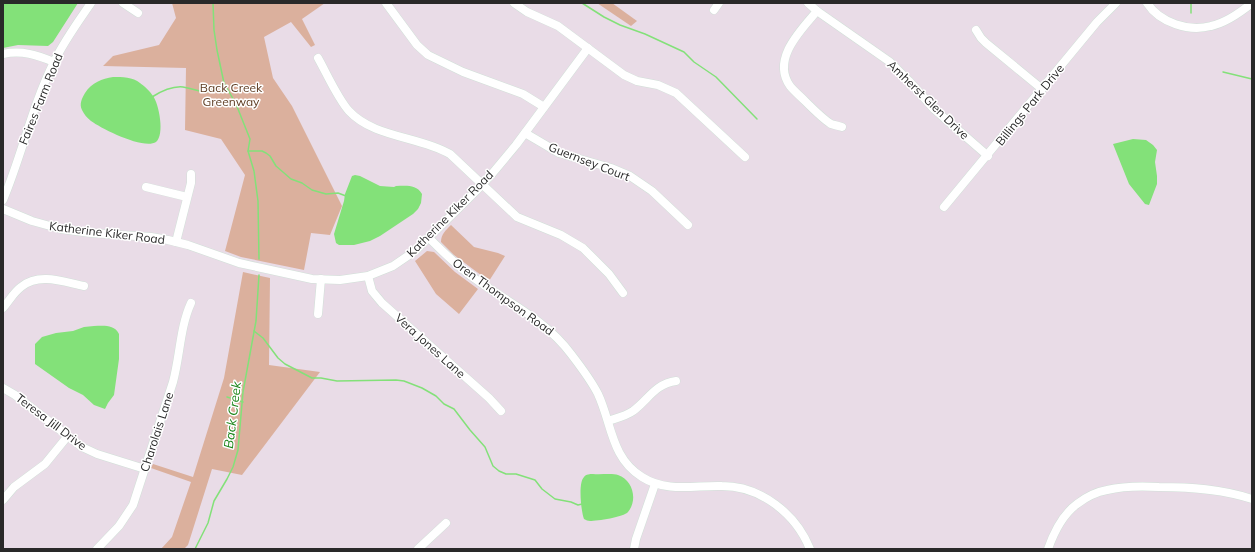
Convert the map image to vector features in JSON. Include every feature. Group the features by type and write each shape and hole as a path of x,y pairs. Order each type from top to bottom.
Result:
{"street":[{"name":"Faires Farm Road","path":"3,200 40,96 54,62 91,3"},
{"path":"123,3 138,13"},
{"path":"386,3 417,45 428,55 463,72 523,94 544,107"},
{"path":"514,3 527,12 558,26 631,79 658,85 676,93 745,157"},
{"name":"Amherst Glen Drive","path":"808,3 817,11 890,62 934,110 988,156"},
{"name":"Billings Park Drive","path":"944,207 988,156 1097,22 1116,3"},
{"path":"1147,3 1155,13 1169,22 1198,28 1211,26 1221,22 1252,4"},
{"path":"817,11 787,50 784,60 784,74 790,86 809,105 831,124 842,127"},
{"path":"976,30 986,44 1042,89"},
{"name":"Katherine Kiker Road","path":"3,209 32,221 61,229 91,233 151,237 176,242 239,263 321,280 340,280 368,276 405,258 415,251 482,184 507,156 588,48"},
{"path":"3,54 13,52 30,53 54,62"},
{"path":"318,58 342,101 350,112 356,117 372,128 442,149 454,156 517,217 561,235 583,248 609,274 623,293"},
{"name":"Guernsey Court","path":"525,132 559,153 611,168 630,176 652,191 688,225"},
{"path":"176,242 191,183 191,174"},
{"path":"146,187 187,197"},
{"name":"Oren Thompson Road","path":"429,238 466,273 543,325 563,343 595,388 603,406 615,445 622,458 635,472 655,484 676,488 724,486 757,493 774,502 787,514 799,528 810,549"},
{"name":"Vera Jones Lane","path":"368,276 372,291 382,304 489,398 501,411"},
{"path":"3,308 21,287 37,279 52,280 84,286"},
{"path":"318,314 321,280"},
{"name":"Charolais Lane","path":"97,549 118,526 130,510 137,497 174,382 186,313 191,303"},
{"path":"608,421 628,414 660,386 668,382 676,381"},
{"name":"Teresa Jill Drive","path":"3,388 15,395 67,437 86,450 146,469"},
{"path":"3,500 14,487 45,464 67,437"},
{"path":"634,549 655,484"},
{"path":"1048,549 1056,529 1069,511 1076,504 1086,498 1097,492 1108,489 1139,486 1205,489 1223,491 1252,499"},
{"path":"418,549 446,524"}],"green space":[{"name":"Back Creek Greenway","path":"172,3 325,3 302,19 315,45 311,47 291,22 264,37 273,78 292,106 342,206 330,235 311,233 304,270 241,257 225,251 245,175 221,139 185,130 186,68 103,66 113,56 159,45 176,18"},
{"path":"597,3 612,3 637,21 631,26"},
{"path":"451,225 474,247 505,256 489,281 454,255 441,242 443,234"},
{"path":"427,251 434,252 455,272 478,289 459,314 436,294 415,261"},
{"path":"243,272 270,278 269,365 320,372 242,475 212,469 188,545 184,549 161,549 172,537 191,482 151,468 153,464 193,477 224,378"}],"shaded area":[{"path":"3,3 78,3 53,42 48,46 18,45 3,48"},
{"path":"113,77 131,78 145,87 153,96 159,112 161,126 159,138 156,142 150,144 123,138 96,125 84,113 81,108 81,103 88,89 98,82"},
{"path":"1133,139 1146,140 1157,150 1155,162 1157,184 1149,205 1145,204 1129,184 1113,144"},
{"path":"355,175 380,186 414,187 422,194 421,203 413,214 380,236 370,241 354,245 339,245 336,243 334,234 345,194 352,176"},
{"path":"94,326 111,327 119,334 119,359 114,395 105,409 94,405 83,395 69,388 35,364 35,344 42,337"},
{"path":"588,474 615,474 627,481 632,491 633,502 626,514 590,521 584,519 581,504 582,480"}],"waterway":[{"name":"Back Creek","path":"213,3 214,30 224,83 236,104 250,139 248,151 254,171 258,201 259,259"},
{"path":"582,3 620,25 645,34 684,52 694,62 716,77 757,119"},
{"path":"1191,3 1191,13"},
{"path":"1223,72 1252,79"},
{"path":"152,97 175,87 183,87 204,92 212,90 224,83"},
{"path":"248,151 262,151 266,153 270,156 276,166 291,179 302,183 312,190 326,194 338,193 346,196"},
{"name":"Back Creek","path":"195,549 208,523 214,501 233,467 238,450 243,392 256,321 259,275"},
{"path":"254,331 263,338 278,358 285,364 312,378 337,381 396,380 404,381 422,388 436,396 444,404 454,409 485,447 493,466 499,471 506,474 516,474 535,480 542,489 555,499 578,505 582,504"},
{"path":"227,397 243,402"}]}
